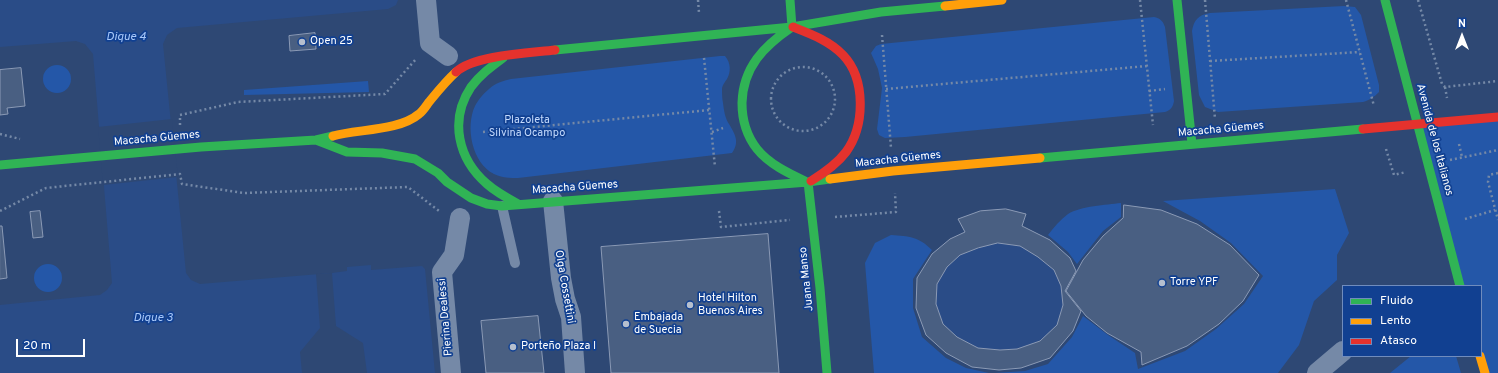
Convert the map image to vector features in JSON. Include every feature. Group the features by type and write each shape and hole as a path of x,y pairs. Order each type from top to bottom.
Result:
{"main road":[{"path":"790,0 792,27"},
{"name":"Macacha Güemes","path":"0,165 316,140 347,132 375,130 399,124 419,114 448,79 462,67 479,61 507,55 792,27 881,12 1002,0"},
{"path":"1177,0 1192,144"},
{"name":"Avenida de los Italianos","path":"1385,0 1460,285"},
{"path":"792,27 823,39 837,49 850,62 856,76 860,96 856,134 849,147 840,159 826,172 808,182 791,175 769,162 758,151 742,122 741,105 746,76 749,69 774,40 792,27"},
{"path":"507,55 477,79 468,93 461,110 459,124 460,140 466,158 485,183 500,194 518,204"},
{"name":"Macacha Güemes","path":"316,140 346,152 382,153 415,159 429,167 447,182 471,198 487,204 502,206 808,182 893,171 1417,125 1498,116"},
{"name":"Juana Manso","path":"808,182 820,288 827,373"},
{"path":"1480,357 1485,373"}],"street":[{"path":"426,0 430,42 448,56"},
{"name":"Olga Cossettini","path":"553,201 561,278 565,299 571,317 575,373"},
{"name":"Pierina Dealessi","path":"451,373 442,272 454,255 459,222"},
{"path":"1317,373 1342,352"}],"lane":[{"path":"502,206 515,263"}],"path":[{"path":"1140,0 1156,148"},
{"path":"1205,0 1217,142"},
{"path":"1346,0 1394,175 1462,157 1498,150"},
{"path":"1418,0 1444,87 1498,81"},
{"path":"881,12 893,171"},
{"path":"701,36 717,189"},
{"path":"174,125 181,124 180,115 238,102 385,94 430,42"},
{"path":"1210,61 1360,52"},
{"path":"886,89 1147,66"},
{"path":"803,67 813,69 822,74 829,81 834,91 835,102 832,112 826,121 818,128 807,131 796,131 786,127 778,120 772,111 770,101 772,90 776,81 783,74 793,69 803,67"},
{"path":"483,132 709,110"},
{"path":"482,125 484,139"},
{"path":"0,134 22,140"},
{"path":"1498,173 1489,175 1488,182 1498,220"},
{"path":"0,211 46,188 180,174 182,184 244,193 408,187 459,222"},
{"path":"1444,225 1495,210"}],"green space":[{"path":"1344,6 1355,7 1361,15 1379,85 1379,92 1374,97 1363,102 1218,112 1205,107 1199,95 1192,31 1195,21 1202,15 1210,13"},
{"path":"1154,17 1161,20 1165,27 1174,101 1171,108 1165,112 905,137 885,138 879,135 877,129 882,88 878,69 871,53 876,46 881,44"},
{"name":"Plazoleta Silvina Ocampo","path":"725,56 730,68 722,88 722,100 726,117 736,138 736,145 732,153 509,178 494,174 486,169 480,162 472,144 471,124 475,106 485,92 499,82 511,79"},
{"path":"57,65 63,66 67,69 70,73 70,85 67,89 63,92 57,93 51,92 47,89 44,85 43,79 44,73 47,69 51,66"},
{"path":"368,81 369,92 244,95 244,90"},
{"path":"1498,117 1498,373 1485,373 1481,357 1482,285 1460,285 1417,125"},
{"path":"1335,189 1349,233 1337,255 1337,280 1314,301 1299,345 1278,373 995,373 1025,371 1048,364 1072,337 1083,316 1135,353 1138,369 1185,351 1216,329 1244,304 1263,276 1231,243 1200,221 1163,201"},
{"path":"1121,203 1121,217 1103,231 1077,264 1068,252 1048,235 1062,219 1073,211 1094,206"},
{"path":"891,235 913,238 923,242 932,250 913,279 913,308 922,337 946,358 966,368 989,373 874,373 865,263 875,243"},
{"path":"48,264 54,265 58,268 61,272 61,284 58,288 54,291 48,292 42,291 38,288 35,284 34,278 35,272 38,268 42,265"},
{"path":"1410,357 1456,357 1461,373 1390,373"}],"water":[{"name":"Dique 3","path":"0,0 398,0 396,5 388,9 177,28 167,35 163,44 186,273 191,280 200,284 332,273 347,271 347,267 371,265 371,270 422,266 425,269 435,373 0,373 0,305 100,295 107,290 112,283 93,54 85,44 76,41 0,47"},
{"path":"998,243 1020,246 1038,257 1054,270 1061,286 1063,305 1057,325 1040,341 1017,349 1000,350 978,348 957,337 943,324 936,304 937,284 947,267 960,255 978,248"}],"pier":[{"path":"172,119 178,177 103,185 98,127"},
{"path":"332,273 336,326 363,343 367,373 302,373 300,352 320,328 316,274"}],"building":[{"name":"Open 25","path":"315,33 316,49 290,51 289,36"},
{"path":"21,68 25,106 7,108 8,114 0,115 0,70"},
{"name":"Torre YPF","path":"1124,205 1161,210 1197,224 1230,245 1259,275 1243,301 1219,324 1187,346 1142,365 1141,352 1107,333 1086,316 1066,291 1083,260 1103,236 1123,218"},
{"path":"1006,209 1026,214 1022,226 1050,240 1070,258 1076,271 1065,291 1081,311 1073,331 1050,358 1021,368 999,370 972,367 946,353 926,335 916,308 917,278 932,254 950,239 965,232 958,219 980,211","holes":["998,243 1020,246 1038,257 1054,270 1061,286 1063,305 1057,325 1040,341 1017,349 1000,350 978,348 957,337 943,324 936,304 937,284 947,267 960,255 978,248"]},
{"path":"40,211 43,237 33,238 30,212"},
{"path":"0,226 2,226 7,278 0,279"},
{"name":"Hotel Hilton Buenos Aires","path":"768,234 779,373 611,373 601,247"},
{"name":"Porteño Plaza I","path":"538,316 544,373 486,373 481,321"}],"traffic: fast":[{"path":"790,0 792,27"},
{"path":"1177,0 1192,144"},
{"path":"1385,0 1460,285"},
{"path":"555,50 792,27 881,12 945,6"},
{"path":"792,27 764,50 751,68 743,90 742,109 747,133 757,149 773,164 805,181"},
{"path":"503,58 478,79 471,87 464,100 460,113 460,138 463,151 477,174 494,190 518,204"},
{"path":"1040,158 1363,129"},
{"path":"0,165 201,147 316,140 333,136"},
{"path":"316,140 347,152 382,153 415,159 438,173 447,182 471,198 487,204 502,206 830,179"},
{"path":"808,182 820,288 827,373"}],"traffic: slow":[{"path":"945,6 1002,0"},
{"path":"333,136 390,127 411,120 422,111 442,86 456,72"},
{"path":"830,179 893,171 1040,158"},
{"path":"1480,357 1485,373"}],"traffic: jam":[{"path":"793,27 820,38 838,50 851,65 859,89 859,116 857,129 852,141 846,152 839,160 811,181"},
{"path":"456,72 464,66 489,58 555,50"},
{"path":"1363,129 1498,117"}],"place":[{"name":"Open 25","path":"302,42"},
{"name":"Torre YPF","path":"1162,283"},
{"name":"Hotel Hilton Buenos Aires","path":"690,305"},
{"name":"Embajada de Suecia","path":"626,324"},
{"name":"Porteño Plaza I","path":"513,347"}],"water label":[{"name":"Dique 4","path":"126,38"}]}
